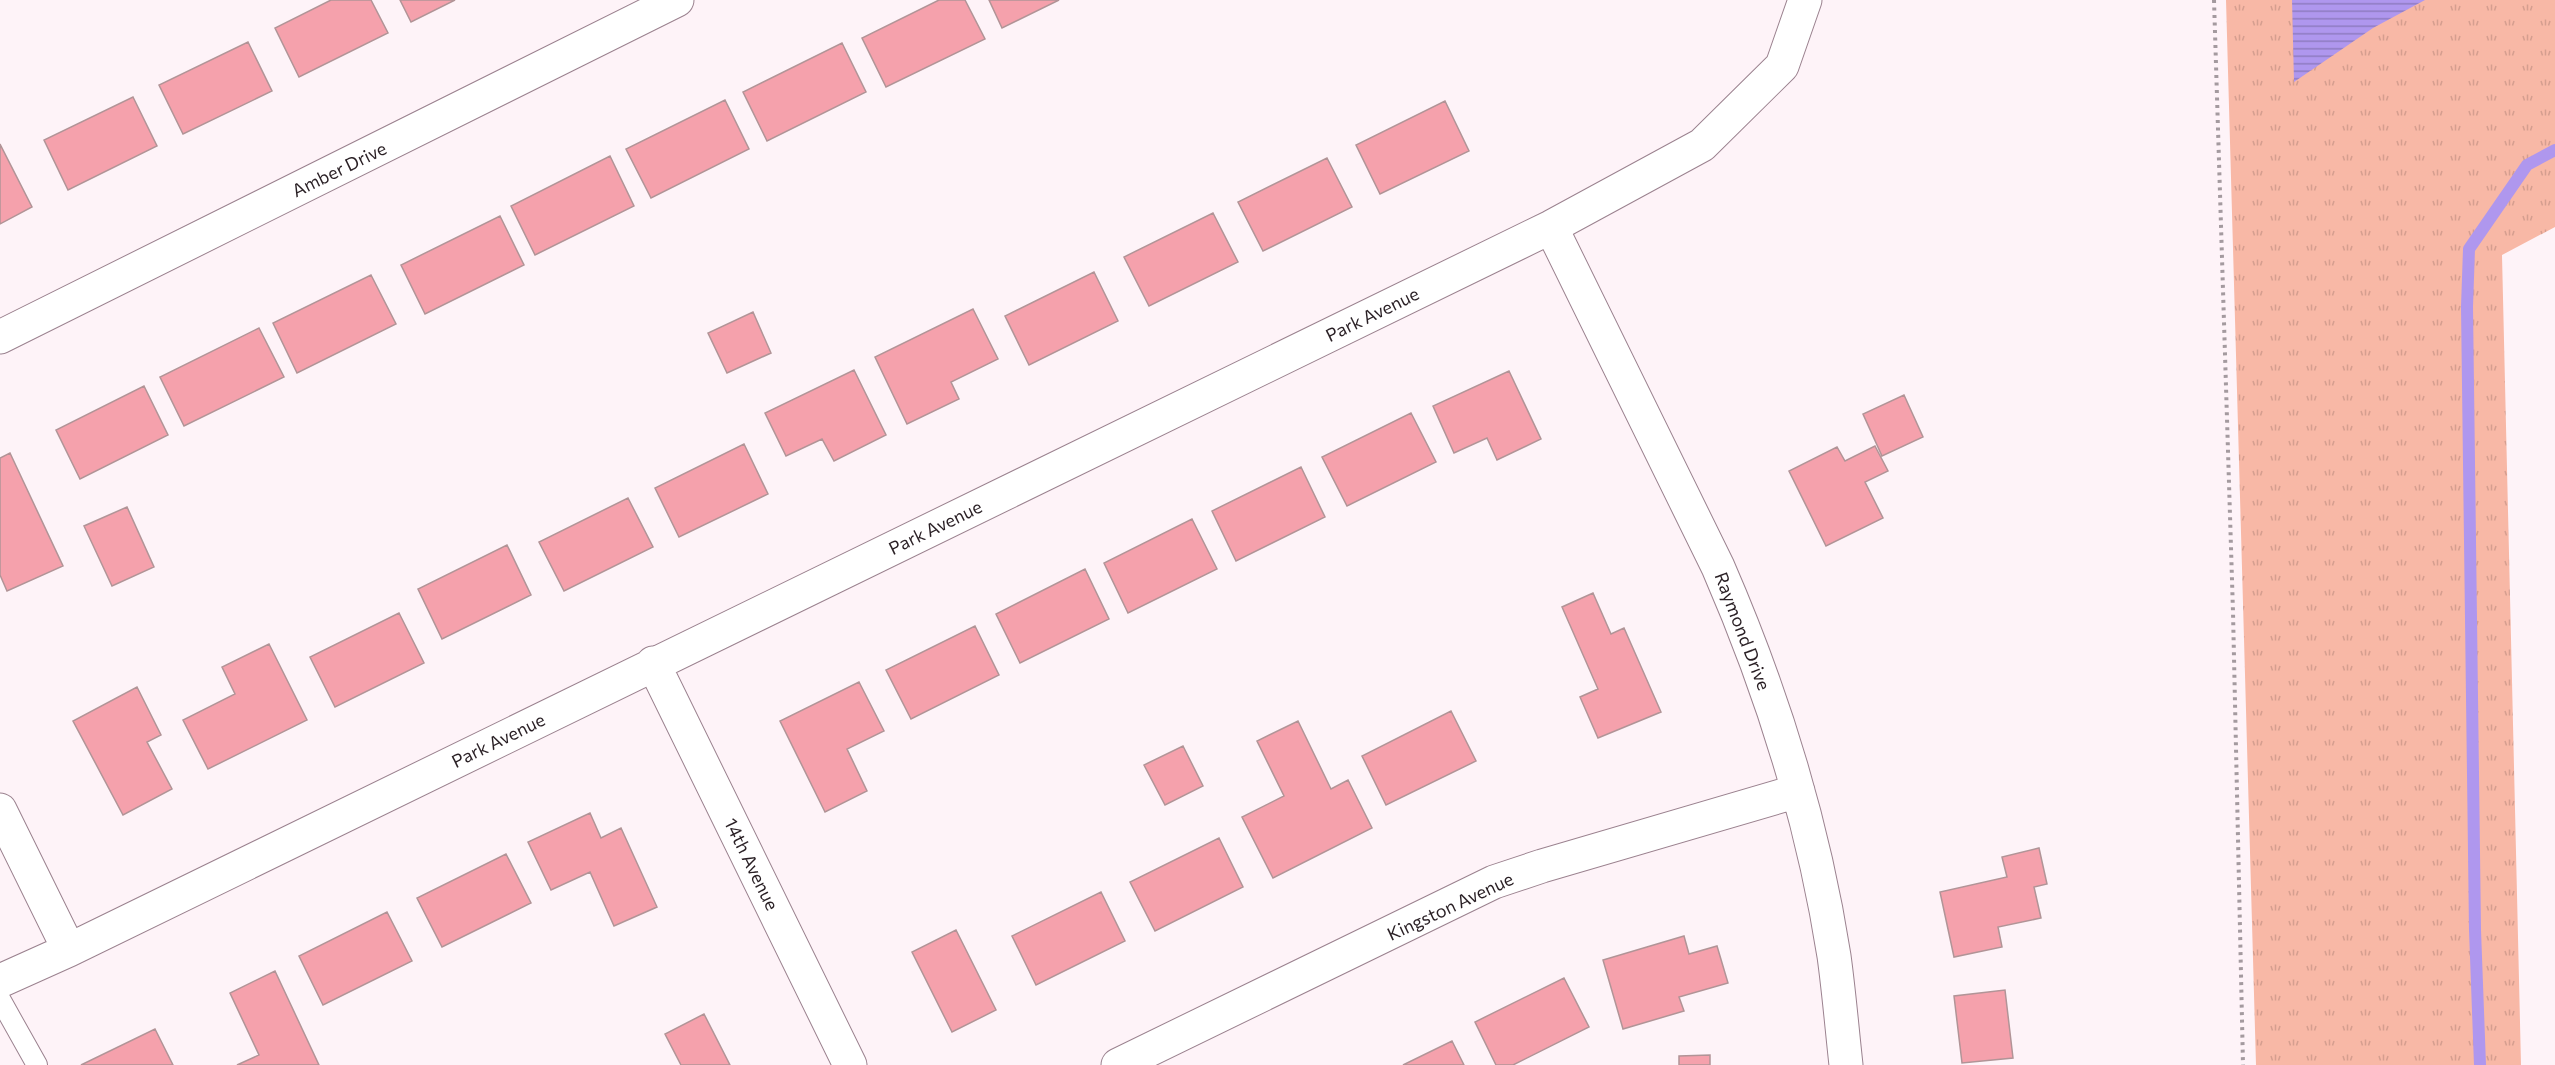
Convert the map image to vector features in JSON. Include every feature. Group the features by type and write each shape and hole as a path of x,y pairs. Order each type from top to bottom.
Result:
{"street":[{"name":"Amber Drive","path":"0,338 677,0"},
{"name":"Park Avenue","path":"0,981 69,950 653,663 1551,228 1702,145 1782,66 1805,0"},
{"name":"Raymond Drive","path":"1551,228 1718,567 1743,624 1798,791 1834,956 1846,1065"},
{"name":"14th Avenue","path":"653,663 850,1065"},
{"name":"Kingston Avenue","path":"1118,1065 1494,882 1798,791"},
{"path":"0,810 69,950"}],"lane":[{"path":"0,999 37,1065"}],"path":[{"path":"2214,0 2232,588 2243,1065"}],"green space":[{"path":"2226,0 2555,0 2555,227 2502,255 2521,1065 2256,1065"}],"shaded area":[{"path":"2292,0 2425,0 2373,28 2294,82"}],"building":[{"path":"331,0 371,0 388,33 299,77 275,28"},
{"path":"400,0 455,0 411,22"},
{"path":"939,0 965,0 985,39 886,87 862,38"},
{"path":"989,0 1059,0 1002,28"},
{"path":"248,42 272,91 183,134 159,85"},
{"path":"842,43 866,92 767,141 743,92"},
{"path":"133,97 157,146 68,190 44,140"},
{"path":"725,100 749,149 651,198 626,149"},
{"path":"1445,101 1469,151 1380,194 1356,145"},
{"path":"0,144 32,207 0,224"},
{"path":"610,156 634,206 535,255 511,206"},
{"path":"1327,158 1352,207 1263,251 1238,202"},
{"path":"1213,213 1238,262 1149,306 1124,257"},
{"path":"500,216 524,265 425,314 401,265"},
{"path":"1094,272 1118,321 1029,365 1005,316"},
{"path":"371,275 396,324 297,373 273,323"},
{"path":"973,309 998,359 951,382 959,399 907,424 875,357"},
{"path":"753,312 771,353 727,373 708,333"},
{"path":"259,328 284,377 184,426 160,377"},
{"path":"854,370 886,435 834,461 822,439 786,456 765,413"},
{"path":"1509,371 1541,439 1497,460 1487,438 1454,453 1433,406"},
{"path":"144,386 168,435 80,479 56,430"},
{"path":"1904,395 1923,437 1882,456 1863,414"},
{"path":"1411,413 1436,462 1347,506 1322,457"},
{"path":"744,444 768,494 679,537 655,488"},
{"path":"1875,446 1888,471 1865,482 1883,518 1826,546 1789,471 1837,447 1845,461"},
{"path":"10,453 63,566 7,591 0,575 0,458"},
{"path":"1301,467 1325,517 1236,561 1212,511"},
{"path":"628,498 653,547 564,591 539,542"},
{"path":"127,507 154,567 112,586 84,526"},
{"path":"1192,519 1217,569 1128,613 1104,563"},
{"path":"507,545 531,595 442,639 418,589"},
{"path":"1085,569 1109,619 1020,663 996,614"},
{"path":"1593,593 1611,634 1624,628 1661,712 1598,738 1580,697 1598,689 1562,607"},
{"path":"399,613 424,663 335,707 310,657"},
{"path":"975,626 999,675 911,719 886,670"},
{"path":"269,644 307,720 208,769 183,720 235,694 222,667"},
{"path":"859,682 884,731 847,749 867,791 825,812 780,721"},
{"path":"137,687 161,735 147,742 172,789 123,815 73,721"},
{"path":"1451,711 1476,761 1386,805 1362,756"},
{"path":"1298,721 1331,789 1348,780 1372,828 1273,878 1242,817 1284,796 1257,741"},
{"path":"1183,746 1203,786 1165,805 1144,765"},
{"path":"590,813 601,838 621,828 657,907 614,926 590,872 551,890 528,842"},
{"path":"1219,838 1243,887 1155,931 1130,882"},
{"path":"2039,848 2047,884 2034,887 2041,918 1998,927 2002,947 1954,957 1940,892 2007,877 2002,857"},
{"path":"506,854 531,903 442,947 417,898"},
{"path":"1101,892 1125,941 1036,985 1012,936"},
{"path":"387,912 412,961 323,1005 299,956"},
{"path":"956,930 996,1010 952,1032 912,952"},
{"path":"1684,936 1689,954 1717,946 1728,983 1679,997 1684,1011 1623,1029 1603,960"},
{"path":"275,971 319,1065 237,1065 259,1055 230,993"},
{"path":"1564,978 1589,1027 1513,1065 1496,1065 1475,1022"},
{"path":"2005,990 2013,1058 1962,1063 1954,996"},
{"path":"704,1014 730,1065 681,1065 665,1034"},
{"path":"155,1029 173,1065 81,1065"},
{"path":"1452,1041 1464,1065 1403,1065"},
{"path":"1710,1055 1710,1065 1679,1065 1679,1056"}],"waterway":[{"path":"2480,1065 2475,930 2467,307 2469,249 2527,165 2555,150"}]}
